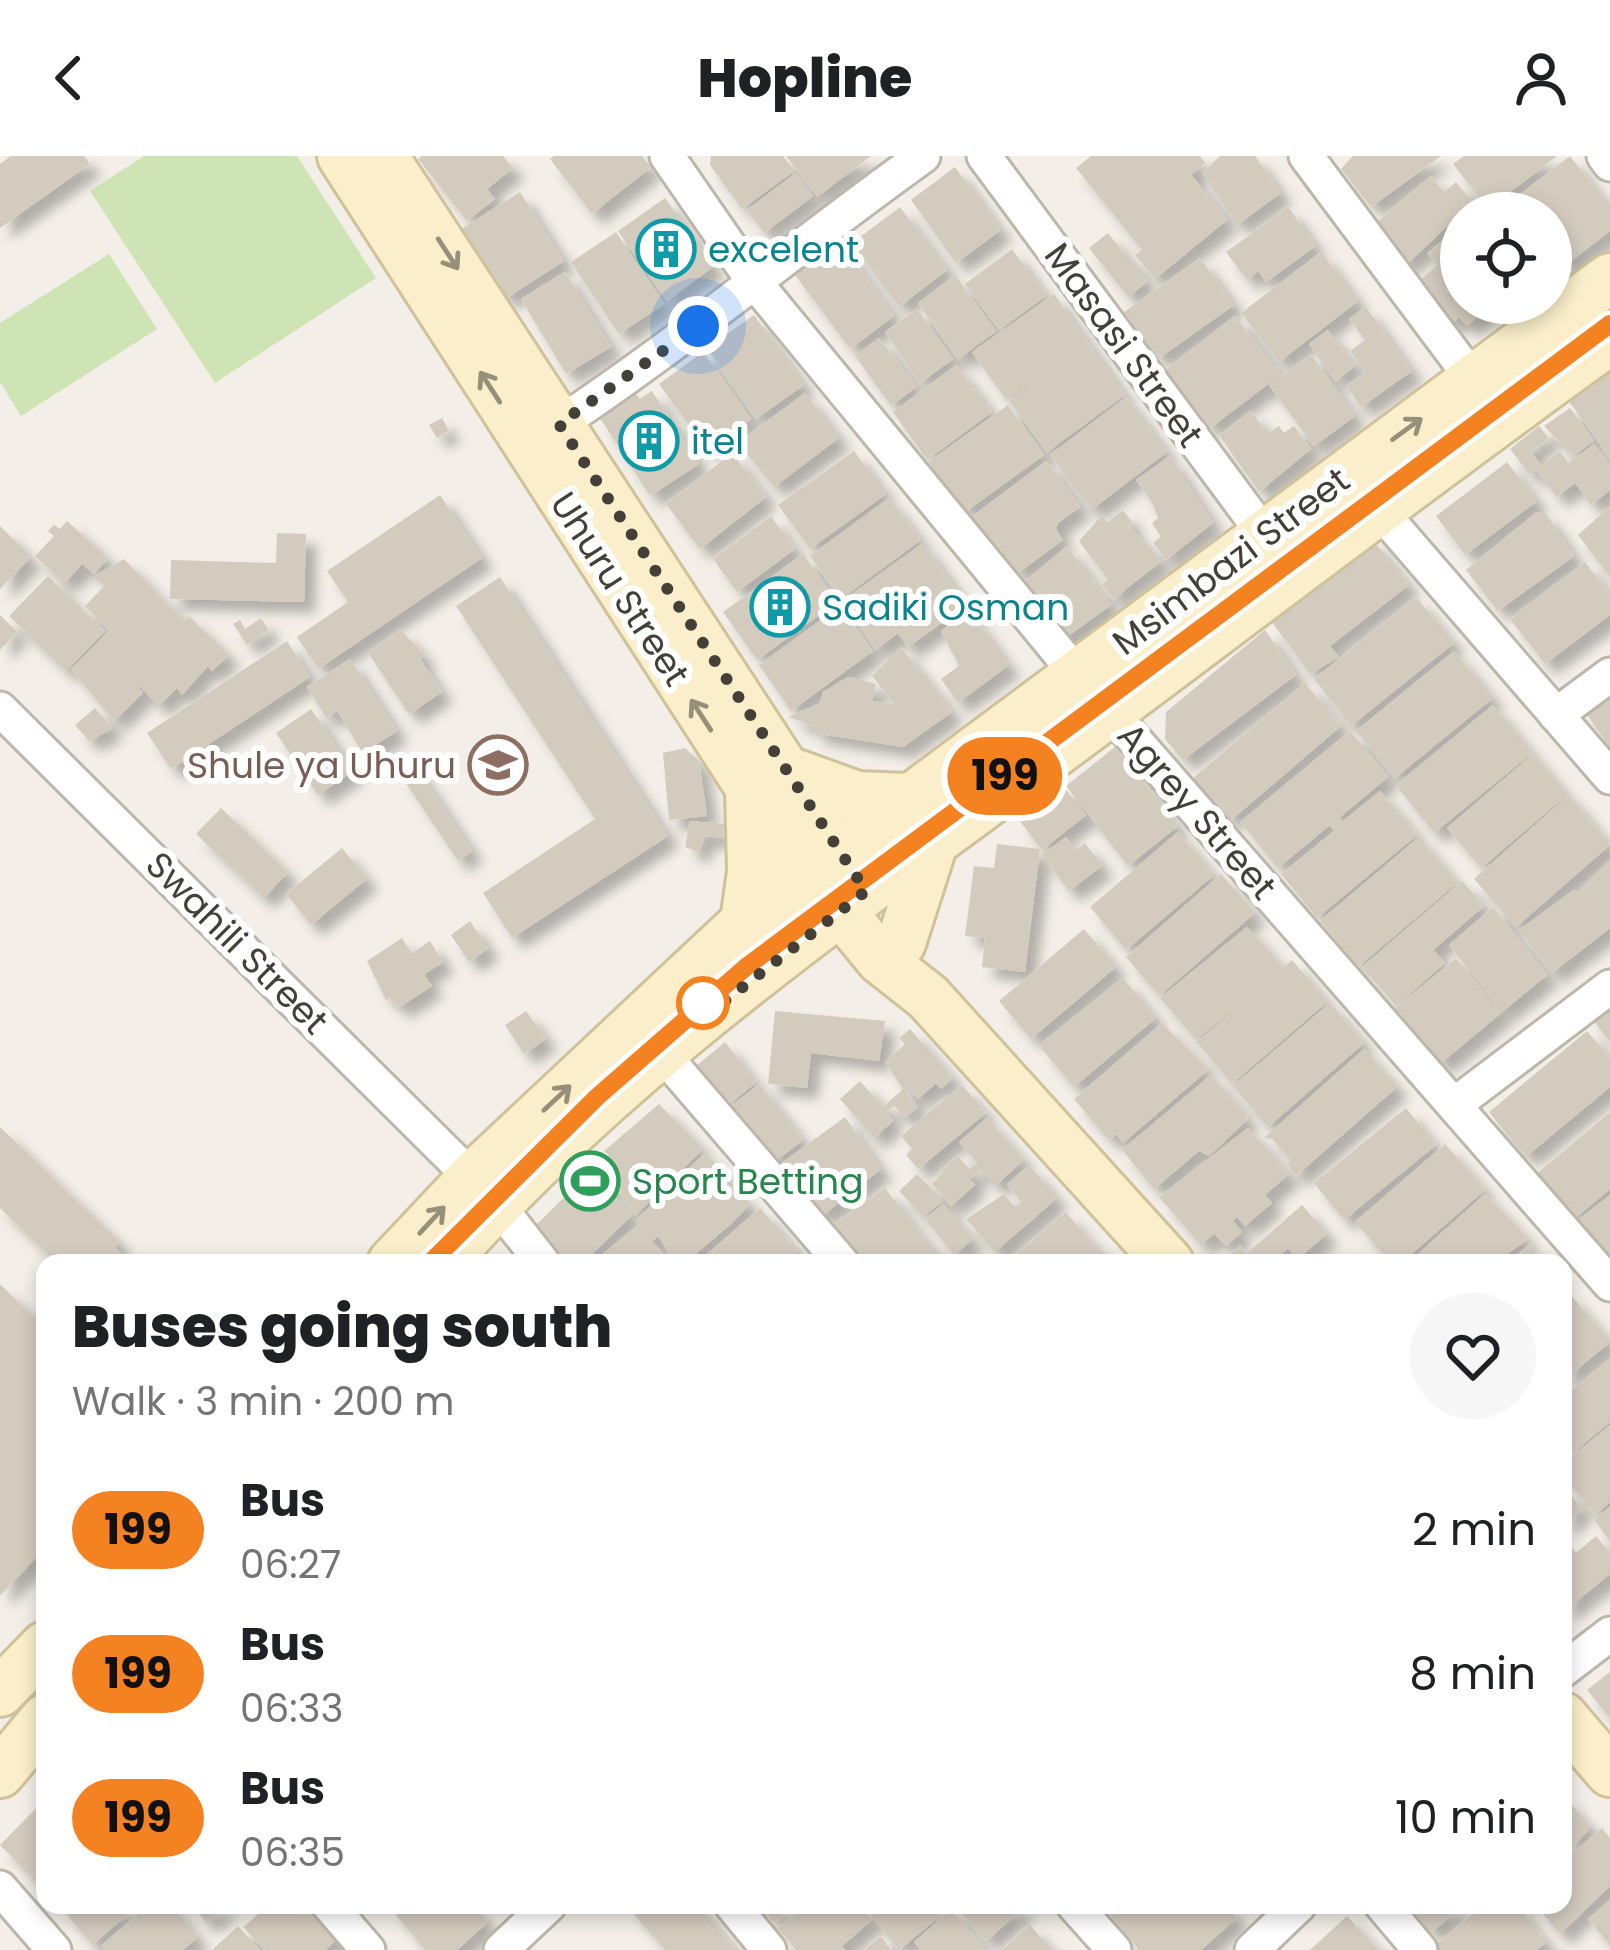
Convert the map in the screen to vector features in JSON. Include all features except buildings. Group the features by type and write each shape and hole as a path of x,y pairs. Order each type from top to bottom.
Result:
{"street":[{"name":"Uhuru Street","path":"342,156 768,781 891,952 1161,1254"},
{"name":"Uhuru Street","path":"383,156 559,424 768,781"},
{"name":"Agrey Street","path":"667,156 752,279 1095,694 1610,1284"},
{"path":"559,424 671,350 752,279 923,156"},
{"name":"Masasi Street","path":"984,156 1264,534"},
{"path":"1306,156 1474,381"},
{"path":"1604,156 1610,164"},
{"name":"Msimbazi Street","path":"838,880 933,843 1264,534 1610,278"},
{"name":"Msimbazi Street","path":"838,880 908,798 1095,694 1378,509 1610,340"},
{"path":"1346,472 1610,777"},
{"path":"1556,715 1610,675"},
{"name":"Swahili Street","path":"0,710 484,1190 536,1254"},
{"path":"745,922 768,781 857,796 908,798"},
{"path":"781,957 891,952 933,843"},
{"path":"403,1254 781,957 838,880"},
{"path":"448,1254 484,1190 745,922 838,880"},
{"path":"1454,1105 1610,987"},
{"path":"661,1051 834,1254"},
{"path":"1572,1663 1610,1634"},
{"path":"0,1692 36,1655"},
{"path":"1572,1728 1610,1772"},
{"path":"0,1773 36,1730"},
{"path":"0,1888 54,1950"},
{"path":"337,1914 368,1950"},
{"path":"501,1950 539,1914"},
{"path":"739,1914 769,1950"},
{"path":"1082,1914 1114,1950"},
{"path":"1252,1950 1290,1914"},
{"path":"1390,1914 1420,1950"}],"green space":[{"path":"144,156 297,156 376,278 215,383 90,191"},
{"path":"109,254 157,329 21,416 0,382 0,323"}],"bus line":[{"name":"199","path":"438,1254 597,1097 746,967 1610,324"}],"place":[{"name":"excelent","path":"666,249"},
{"name":"itel","path":"649,441"},
{"name":"Sadiki Osman","path":"780,607"},
{"name":"Shule ya Uhuru","path":"498,765"},
{"name":"Sport Betting","path":"590,1181"}],"route":[{"path":"698,326 671,350 559,424 866,891 721,1004 703,1003"}]}
